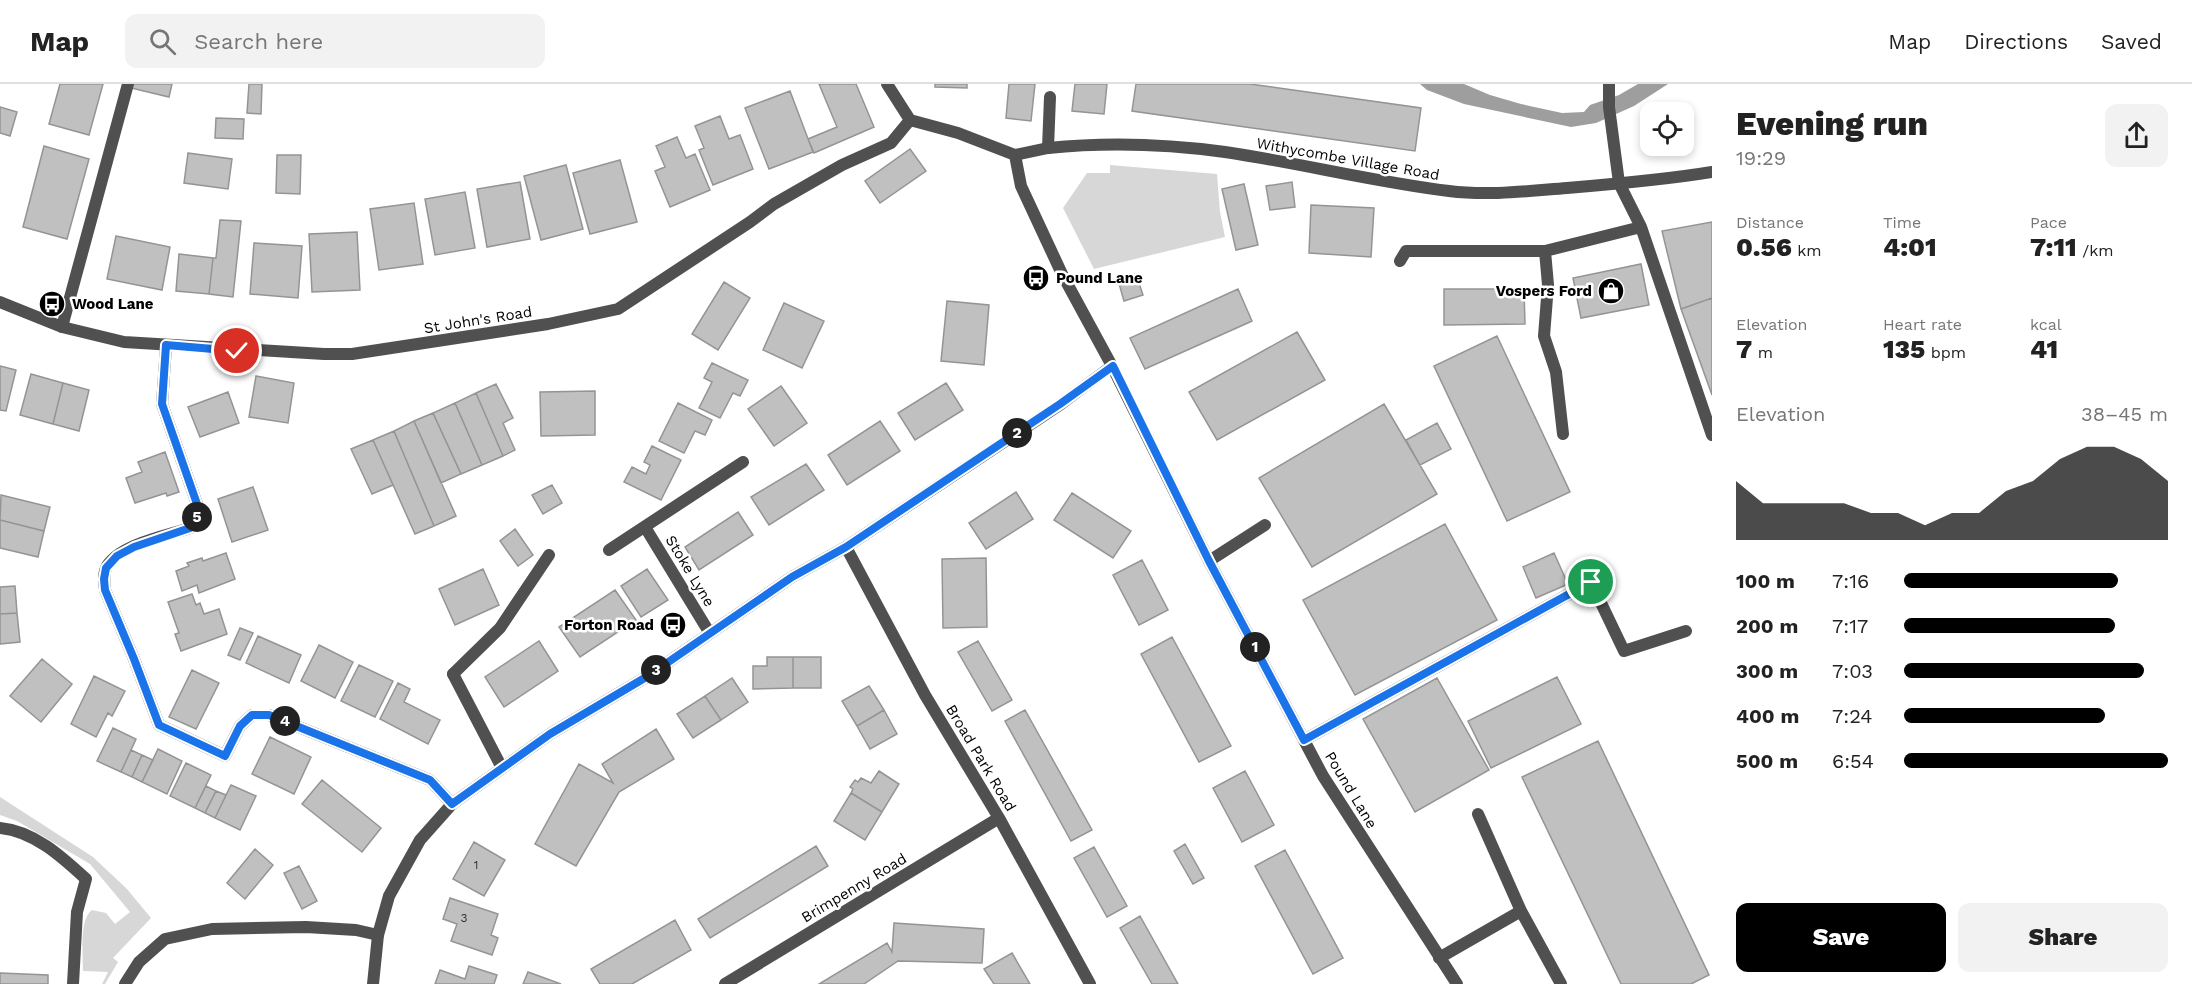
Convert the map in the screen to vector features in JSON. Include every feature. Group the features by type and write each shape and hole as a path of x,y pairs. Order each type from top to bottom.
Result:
{"street":[{"path":"62,327 128,84"},
{"path":"887,84 910,120 958,133 1015,155"},
{"path":"1609,84 1619,183 1641,227 1712,435"},
{"path":"1048,148 1050,97"},
{"name":"St John's Road","path":"0,302 62,327 124,342 259,352 352,354 548,324 618,309 774,204 842,165 891,143 910,120"},
{"name":"Withycombe Village Road","path":"1015,155 1048,148 1124,143 1224,152 1369,180 1452,192 1510,193 1712,172"},
{"name":"Pound Lane","path":"1015,155 1021,186 1062,274 1113,366 1209,561 1323,776 1456,984"},
{"path":"1400,261 1406,251 1545,251 1641,227"},
{"path":"1545,251 1548,285 1544,336 1556,372 1563,434"},
{"path":"166,345 162,404 197,504 197,517 190,528 134,547 117,556 106,568 104,579 105,590 159,725 225,756 240,726 252,715 269,715 430,780 452,804"},
{"path":"373,984 378,935 389,896 410,855 432,825 452,804 550,734 648,676 792,577 846,547 1113,366"},
{"name":"Stoke Lyne","path":"609,550 742,462"},
{"path":"1209,561 1266,525"},
{"name":"Stoke Lyne","path":"645,526 710,632"},
{"name":"Broad Park Road","path":"846,547 925,696 999,818 1090,984"},
{"path":"502,768 453,674 500,628 549,555"},
{"path":"1304,740 1591,582 1624,651 1686,631"},
{"path":"1478,814 1521,911 1561,984"},
{"name":"Brimpenny Road","path":"725,984 999,818"},
{"path":"0,828 13,829 57,852 86,879 77,912 73,984"},
{"path":"1439,958 1521,911"},
{"path":"125,984 139,962 165,939 212,929 306,927 356,930 378,935"}],"shaded area":[{"path":"1420,84 1464,84 1490,95 1562,113 1584,112 1590,105 1619,95 1638,84 1668,84 1634,106 1596,123 1571,127 1464,104 1427,90"},
{"path":"1110,165 1217,174 1220,212 1225,237 1094,269 1063,208 1087,173 1110,173"},
{"path":"0,797 93,857 127,889 151,918 113,958 118,962 105,984 102,984 108,972 83,971 85,921 92,910 106,913 115,924 130,912 90,864 17,821 0,815"}],"building":[{"path":"60,84 103,84 89,135 49,124"},
{"path":"132,84 172,84 169,97 131,88"},
{"path":"249,84 262,84 261,114 247,113"},
{"path":"819,84 856,84 874,127 814,153 808,139 837,127"},
{"path":"935,84 967,84 967,88 935,87"},
{"path":"1009,84 1035,84 1031,121 1006,118"},
{"path":"1075,84 1107,84 1104,114 1072,111"},
{"path":"1136,84 1250,84 1421,108 1415,151 1132,111"},
{"path":"790,91 813,152 769,169 745,108"},
{"path":"0,107 17,112 10,136 0,133"},
{"path":"720,116 729,139 740,135 753,169 713,185 699,150 704,148 695,126"},
{"path":"216,118 244,119 243,139 215,138"},
{"path":"677,137 686,158 695,154 710,190 670,207 655,171 665,167 656,146"},
{"path":"44,146 89,159 67,239 23,227"},
{"path":"910,149 926,171 880,203 865,181"},
{"path":"188,153 232,159 228,189 184,183"},
{"path":"277,155 301,155 300,194 276,193"},
{"path":"620,160 637,222 590,234 573,173"},
{"path":"566,165 583,229 541,240 524,176"},
{"path":"520,182 530,239 487,247 477,189"},
{"path":"1292,182 1295,207 1270,210 1266,186"},
{"path":"1244,184 1258,245 1236,250 1222,189"},
{"path":"465,192 475,248 435,255 425,199"},
{"path":"414,203 423,264 379,270 370,209"},
{"path":"1311,205 1374,208 1371,257 1309,253"},
{"path":"220,220 241,221 233,297 209,294"},
{"path":"1712,222 1712,298 1681,309 1662,231"},
{"path":"357,232 360,290 312,292 309,234"},
{"path":"116,236 170,247 162,290 107,279"},
{"path":"254,243 302,246 298,298 250,294"},
{"path":"179,254 213,258 209,294 176,291"},
{"name":"Vospers Ford","path":"1641,264 1649,305 1581,318 1573,278"},
{"path":"1136,274 1143,295 1124,301 1118,280"},
{"path":"724,282 750,298 718,350 692,334"},
{"path":"1238,289 1252,321 1145,369 1130,338"},
{"path":"1444,289 1524,289 1525,324 1444,325"},
{"path":"1712,298 1712,395 1681,309"},
{"path":"947,301 989,305 984,365 941,361"},
{"path":"784,303 824,321 802,368 763,350"},
{"path":"1297,332 1325,380 1217,440 1189,392"},
{"path":"1497,336 1570,492 1507,521 1434,366"},
{"path":"712,363 748,380 740,396 733,393 720,418 699,408 712,382 704,378"},
{"path":"0,366 16,370 6,411 0,410"},
{"path":"31,374 63,383 53,424 20,415"},
{"path":"256,376 294,383 288,423 249,417"},
{"path":"63,383 89,390 79,431 53,424"},
{"path":"946,383 963,410 915,440 898,413"},
{"path":"496,384 513,418 503,423 515,450 503,456 476,393"},
{"path":"781,386 807,423 774,446 748,409"},
{"path":"595,391 595,435 541,436 540,392"},
{"path":"228,392 239,423 200,437 188,407"},
{"path":"476,393 503,456 482,465 455,403"},
{"path":"455,403 482,465 461,474 433,413"},
{"path":"678,403 712,420 705,435 695,431 684,453 659,441"},
{"path":"1384,404 1437,494 1312,567 1259,478"},
{"path":"433,413 461,474 441,483 414,421"},
{"path":"414,421 456,516 434,526 394,431"},
{"path":"880,421 900,451 847,485 828,455"},
{"path":"1437,423 1451,449 1420,465 1406,440"},
{"path":"394,431 434,526 415,534 373,440"},
{"path":"373,440 393,485 372,494 351,449"},
{"path":"652,446 681,460 661,500 624,482 632,467 646,474 650,465 644,462"},
{"path":"165,452 179,492 167,496 166,493 135,503 126,478 142,472 138,462"},
{"path":"806,464 824,490 769,525 751,497"},
{"path":"552,485 562,503 543,514 532,495"},
{"path":"253,487 268,530 232,542 218,499"},
{"path":"1016,492 1033,519 986,549 969,523"},
{"path":"1072,493 1131,531 1113,558 1054,520"},
{"path":"1,495 50,507 44,531 0,520"},
{"path":"738,512 753,535 699,570 685,547"},
{"path":"0,520 44,531 38,557 0,548"},
{"path":"1445,524 1497,620 1355,695 1303,600"},
{"path":"515,529 533,555 518,566 500,541"},
{"path":"226,553 235,579 199,593 197,585 182,591 176,571 189,566 187,563 202,558 203,561"},
{"path":"1554,553 1568,584 1536,598 1523,567"},
{"path":"986,558 987,627 943,628 942,559"},
{"path":"1142,560 1168,610 1139,625 1113,575"},
{"path":"483,569 499,605 455,625 439,589"},
{"path":"647,569 668,600 641,617 621,586"},
{"path":"15,586 17,613 0,614 0,587"},
{"path":"615,590 636,620 580,657 559,627"},
{"path":"192,594 196,605 200,603 204,614 219,609 227,634 181,651 175,634 179,633 168,602"},
{"path":"17,613 20,642 0,644 0,614"},
{"path":"240,628 253,633 240,660 228,655"},
{"path":"258,636 301,655 289,683 246,663"},
{"path":"1172,637 1231,746 1199,762 1141,654"},
{"path":"539,641 558,671 504,707 485,677"},
{"path":"978,641 1012,700 992,711 958,652"},
{"path":"319,645 353,662 335,698 301,681"},
{"path":"767,657 793,657 793,688 753,689 753,666 767,666"},
{"path":"793,657 821,657 821,688 793,688"},
{"path":"42,659 72,684 41,722 10,696"},
{"path":"359,665 393,681 375,717 341,701"},
{"path":"192,670 219,683 196,729 169,717"},
{"path":"94,676 125,691 112,716 108,713 96,737 71,724"},
{"path":"1557,677 1581,724 1491,768 1468,721"},
{"path":"732,678 748,702 721,720 705,696"},
{"path":"1437,678 1489,770 1415,812 1363,719"},
{"path":"398,683 410,689 404,702 440,720 428,744 380,719"},
{"path":"869,686 884,710 857,726 842,701"},
{"path":"705,696 721,720 693,738 677,714"},
{"path":"884,710 897,734 870,749 857,726"},
{"path":"1025,710 1092,830 1071,841 1005,721"},
{"path":"113,728 136,739 121,772 97,761"},
{"path":"656,729 674,759 619,792 576,866 535,844 579,764 613,783 602,764"},
{"path":"270,737 311,757 294,794 252,774"},
{"path":"1598,741 1709,975 1691,984 1621,984 1522,777"},
{"path":"158,749 182,761 167,794 142,782"},
{"path":"131,750 142,755 132,777 121,772"},
{"path":"142,755 153,760 142,782 132,777"},
{"path":"186,763 211,775 195,808 170,796"},
{"path":"879,771 899,784 882,812 851,793 853,789 850,787 855,780 858,782 861,778 871,783"},
{"path":"1245,771 1274,825 1242,842 1213,788"},
{"path":"322,780 381,828 362,852 302,804"},
{"path":"231,785 256,796 240,830 215,818"},
{"path":"206,786 216,791 205,813 195,808"},
{"path":"216,791 226,795 215,818 205,813"},
{"path":"851,793 882,812 865,840 834,821"},
{"path":"474,842 505,860 484,896 453,879"},
{"path":"1185,844 1204,878 1193,884 1174,851"},
{"path":"816,846 828,866 710,938 698,919"},
{"path":"1094,847 1127,906 1107,917 1074,858"},
{"path":"255,849 273,865 245,899 227,883"},
{"path":"1285,850 1343,958 1313,974 1255,866"},
{"path":"299,866 317,901 302,909 284,873"},
{"path":"450,898 498,914 491,935 498,938 492,955 451,941 457,924 443,919"},
{"path":"1140,916 1178,984 1152,984 1120,928"},
{"path":"675,920 691,950 632,984 600,984 591,969"},
{"path":"894,923 984,929 982,963 898,961 864,984 819,984 887,943 892,952"},
{"path":"1012,953 1030,984 994,984 984,969"},
{"path":"469,966 497,975 494,984 435,984 440,970 465,979"},
{"path":"528,972 561,984 523,984"},
{"path":"0,973 48,975 48,984 0,984"}],"place":[{"name":"Pound Lane","path":"1036,278"},
{"name":"Vospers Ford","path":"1611,291"},
{"name":"Wood Lane","path":"52,304"},
{"name":"Forton Road","path":"673,625"}],"route":[{"path":"237,351 166,345 162,404 197,504 197,517 190,528 134,547 117,556 106,568 105,590 159,725 225,756 240,726 252,715 269,715 430,780 452,804 550,734 648,676 792,577 846,547 1113,366 1209,561 1304,740 1591,582"}]}
